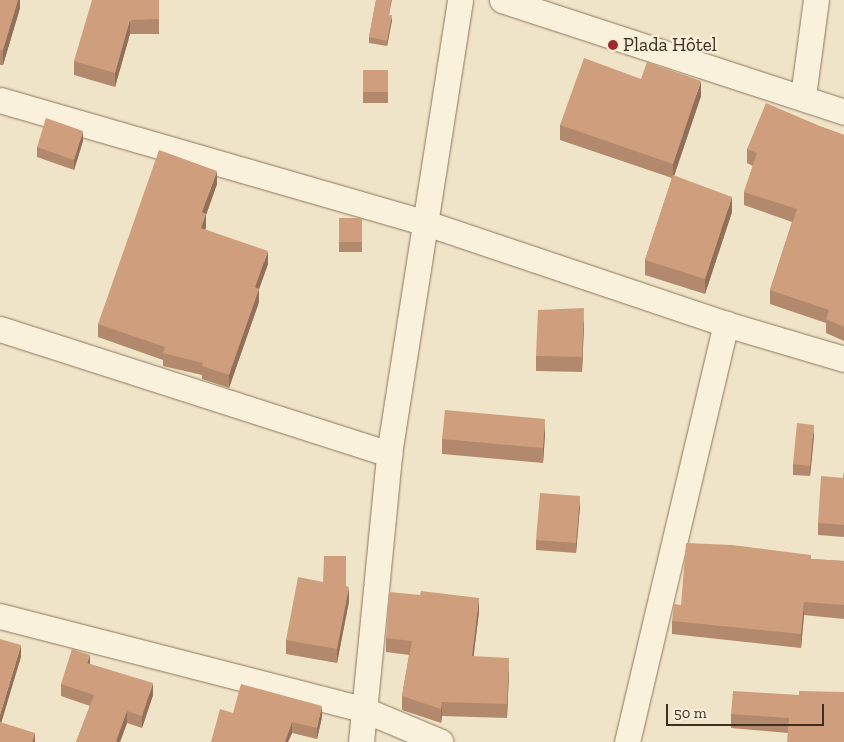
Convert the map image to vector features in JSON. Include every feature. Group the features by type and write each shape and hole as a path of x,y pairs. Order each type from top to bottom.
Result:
{"street":[{"path":"361,742 390,454 460,0"},
{"path":"502,0 803,96 844,112"},
{"path":"803,96 816,0"},
{"path":"0,100 426,223 726,324 844,359"},
{"path":"627,742 726,324"},
{"path":"0,328 390,454"},
{"path":"0,616 365,710 441,742"}],"building":[{"path":"0,0 18,0 3,50 0,50"},
{"path":"92,0 159,0 159,19 130,20 115,73 74,61"},
{"path":"376,0 391,0 389,15 392,15 387,41 369,37"},
{"path":"584,58 641,79 647,62 701,81 673,164 560,125"},
{"path":"363,70 388,70 388,92 363,92"},
{"path":"766,103 844,135 844,327 826,319 829,310 770,290 797,209 744,192 757,153 747,149"},
{"path":"46,118 83,131 74,160 37,147"},
{"path":"159,150 217,171 202,212 206,214 201,228 268,251 255,287 259,289 229,375 202,366 203,363 163,353 165,347 98,324"},
{"path":"673,175 732,197 705,279 645,260"},
{"path":"339,218 362,218 362,242 339,242"},
{"path":"584,308 582,357 536,356 538,310"},
{"path":"445,410 545,419 543,448 442,439"},
{"path":"797,423 814,425 810,466 793,464"},
{"path":"844,472 844,525 818,523 821,476 843,478"},
{"path":"540,493 580,496 576,543 536,540"},
{"path":"686,543 732,545 811,555 811,559 844,561 844,605 804,602 801,634 672,621 674,604 681,605"},
{"path":"324,556 346,556 346,586 349,587 337,649 286,640 298,577 323,582"},
{"path":"421,591 479,598 472,656 509,658 507,704 442,702 441,709 402,696 412,641 386,638 389,592 420,595"},
{"path":"0,639 21,645 0,715"},
{"path":"72,649 90,655 87,663 153,683 142,716 127,711 116,741 118,742 76,742 94,695 61,684"},
{"path":"241,684 322,706 317,728 292,722 285,742 211,742 220,709 233,713"},
{"path":"733,691 799,695 799,691 844,692 844,742 787,742 789,718 731,714"},
{"path":"0,722 35,733 32,742 0,742"}],"place":[{"name":"Plada Hôtel","path":"613,45"}]}
